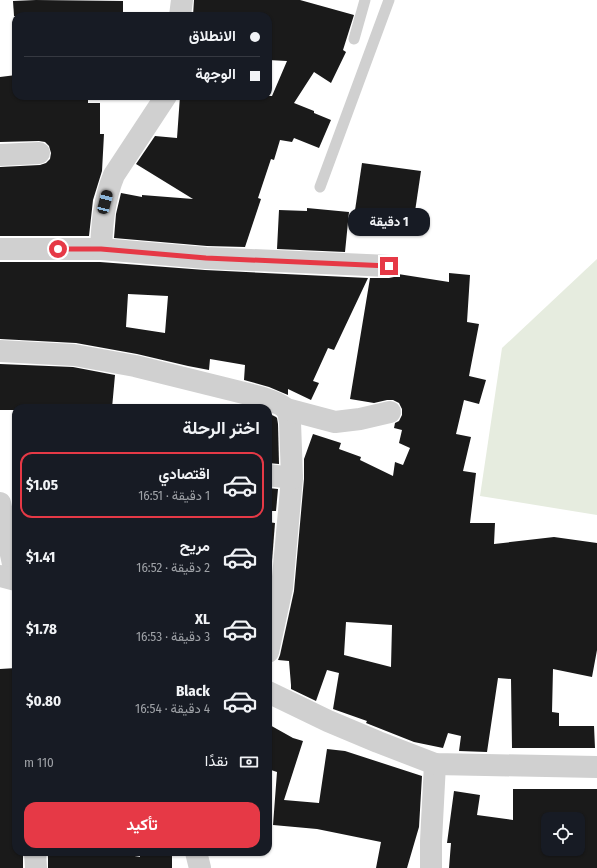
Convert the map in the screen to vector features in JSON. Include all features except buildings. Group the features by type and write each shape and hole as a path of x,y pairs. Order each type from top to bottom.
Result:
{"street":[{"path":"180,12 182,0"},
{"path":"101,249 102,224 109,186 114,175 163,100"},
{"path":"0,155 39,153"},
{"path":"0,249 101,249 206,258 389,266"},
{"path":"0,351 74,355 135,366 252,395 268,400 286,409 335,422 360,419 390,412"},
{"path":"272,634 282,588 292,478 290,422 286,409"},
{"path":"272,476 292,478"},
{"path":"0,503 12,560"},
{"path":"0,576 12,578"},
{"path":"272,694 328,721 435,764 597,767"},
{"path":"431,868 435,764"},
{"path":"35,856 36,868"},
{"path":"197,856 200,868"}],"lane":[{"path":"354,39 365,0"},
{"path":"320,187 389,0"}],"shaded area":[{"path":"597,259 597,515 480,496 502,348"}],"route":[{"path":"58,249 101,249 206,258 389,266"}]}
